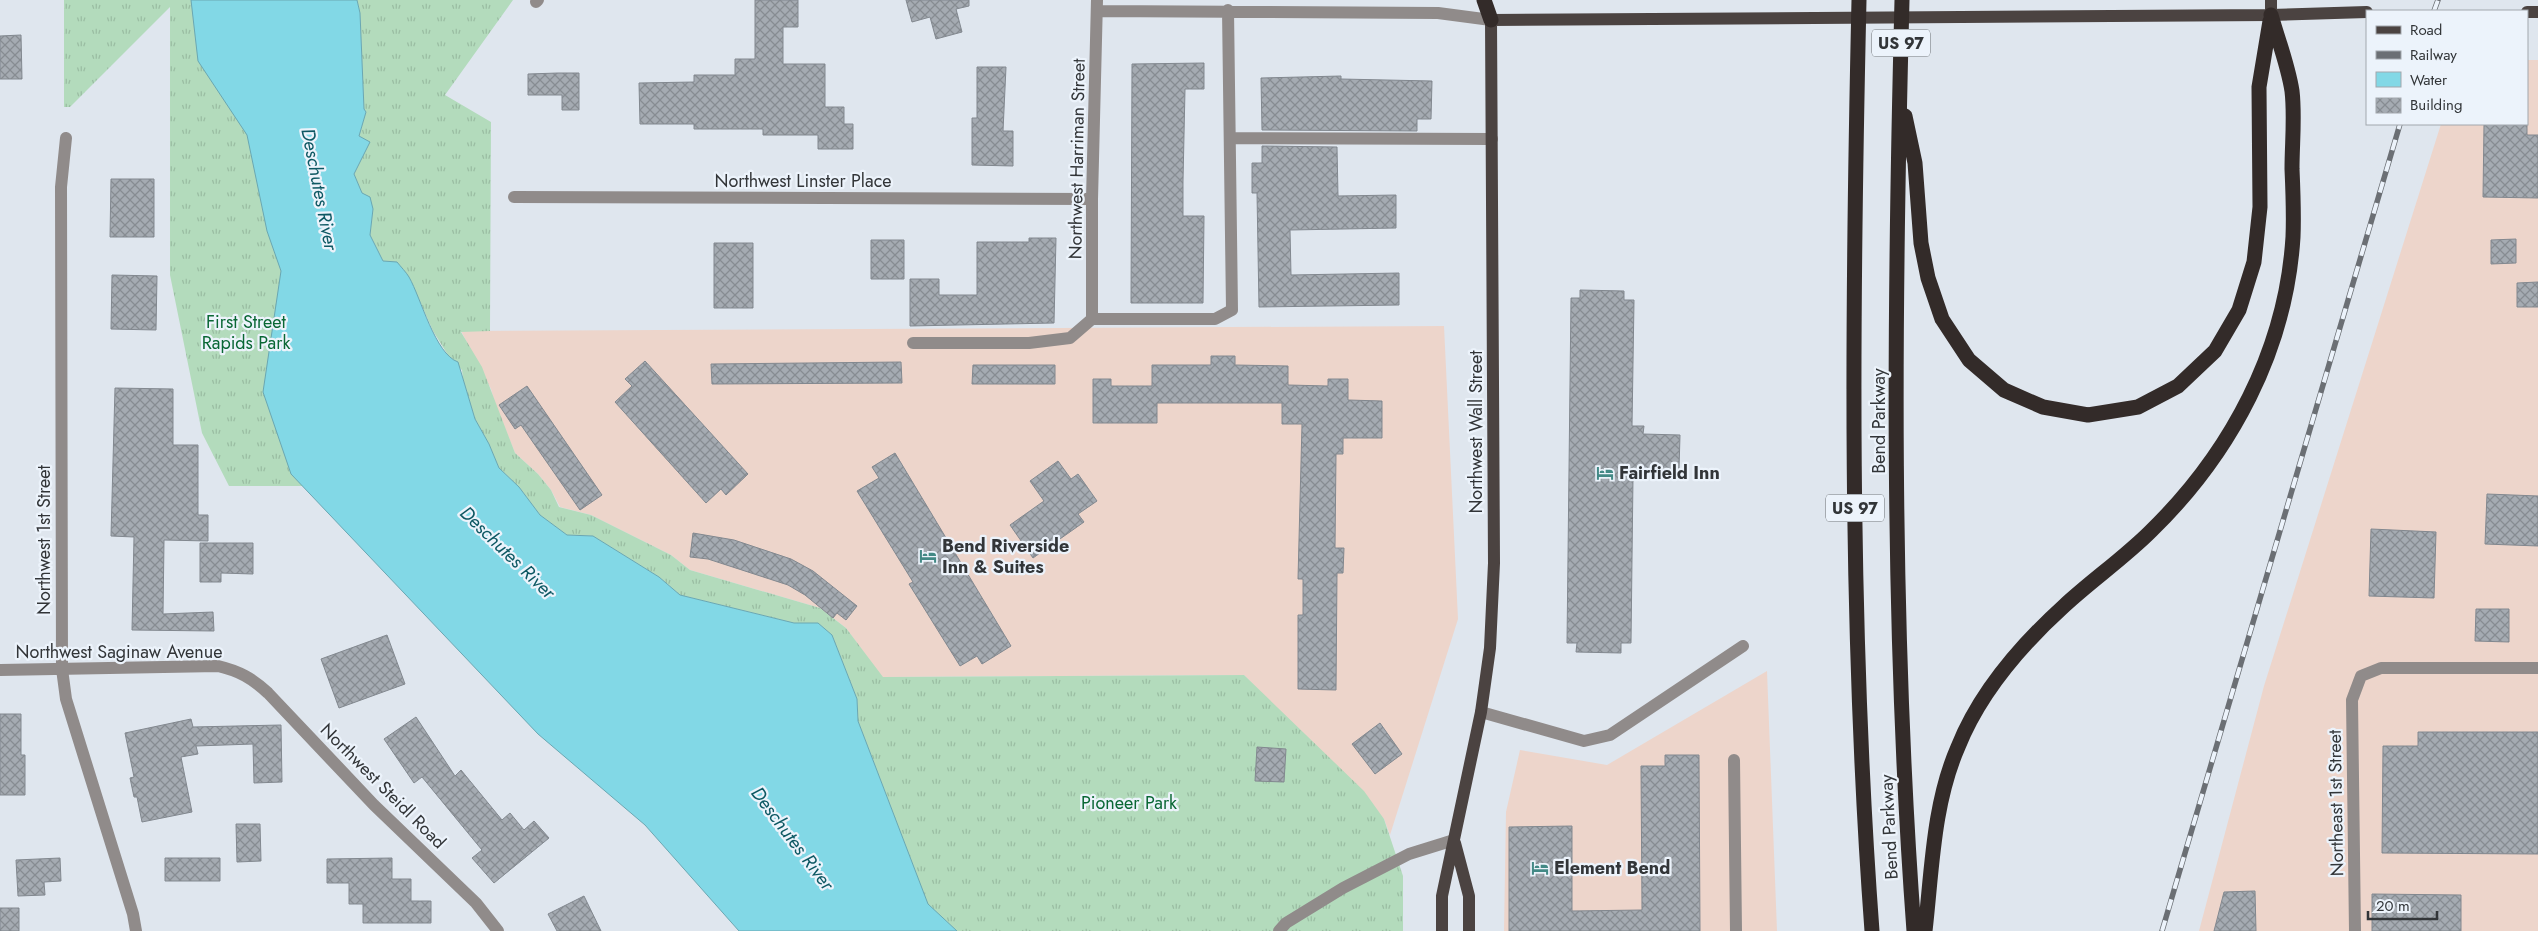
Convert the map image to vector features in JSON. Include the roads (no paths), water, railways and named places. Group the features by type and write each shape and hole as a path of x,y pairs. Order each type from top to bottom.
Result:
{"highway":[{"path":"1484,0 1491,20"},
{"path":"1491,20 1496,0"},
{"name":"Bend Parkway","path":"1859,0 1857,85 1856,574 1862,776 1872,931"},
{"name":"Bend Parkway","path":"1902,0 1897,402 1901,676 1907,830 1914,931"},
{"path":"1900,91 1914,163 1922,249 1928,278 1942,319 1969,360 2004,390 2043,407 2088,415 2138,407 2178,386 2215,351 2239,310 2254,262 2259,216 2259,87 2271,8"},
{"path":"1925,931 1936,828 1943,790 1958,746 1985,696 2021,648 2064,606 2150,532 2205,472 2243,413 2267,358 2285,292 2293,238 2292,91 2271,8"}],"main road":[{"path":"1491,20 1883,18 2271,8 2366,12"},
{"name":"Northwest Wall Street","path":"1443,930 1442,896 1461,798 1481,712 1490,648 1494,563 1491,20"},
{"name":"Northwest Wall Street","path":"1454,840 1469,896 1469,931"}],"street":[{"path":"1097,5 1228,10 1438,13 1491,20"},
{"name":"Northwest Harriman Street","path":"1092,319 1092,199 1097,5"},
{"path":"913,343 1030,343 1070,338 1092,319 1215,319 1232,310 1228,10"},
{"name":"Northwest 1st Street","path":"66,138 61,187 62,669 66,699 133,914 136,931"},
{"path":"1230,138 1492,139"},
{"name":"Northwest Linster Place","path":"514,197 1092,199"},
{"path":"1481,712 1584,740 1610,735 1743,646"},
{"name":"Northwest Saginaw Avenue","path":"0,670 218,666 238,671"},
{"name":"Northeast 1st Street","path":"2355,931 2352,700 2361,676 2381,668 2538,668"},
{"name":"Northwest Steidl Road","path":"238,671 253,679 268,693 374,805 476,903 498,931"},
{"path":"1734,760 1736,931"},
{"path":"1279,931 1286,923 1343,888 1409,854 1454,840"}],"water":[{"name":"Deschutes River","path":"191,0 357,0 360,13 364,109 366,112 359,136 370,142 354,174 362,193 370,197 373,209 370,235 383,261 397,262 408,275 429,324 442,348 450,357 458,362 475,419 489,444 499,468 519,487 540,515 567,535 593,536 659,577 680,595 794,623 818,623 832,635 857,699 858,721 928,904 957,931 739,931 645,825 538,734 291,474 263,392 281,271 267,231 247,135 198,61"}],"railway":[{"path":"2434,10 2438,0"},
{"path":"2162,931 2400,125"}],"place":[{"name":"Fairfield Inn","path":"1605,473"},
{"name":"Bend Riverside Inn & Suites","path":"928,556"},
{"name":"Element Bend","path":"1540,868"}],"park label":[{"name":"First Street Rapids Park","path":"246,332"},
{"name":"Pioneer Park","path":"1129,803"}]}
